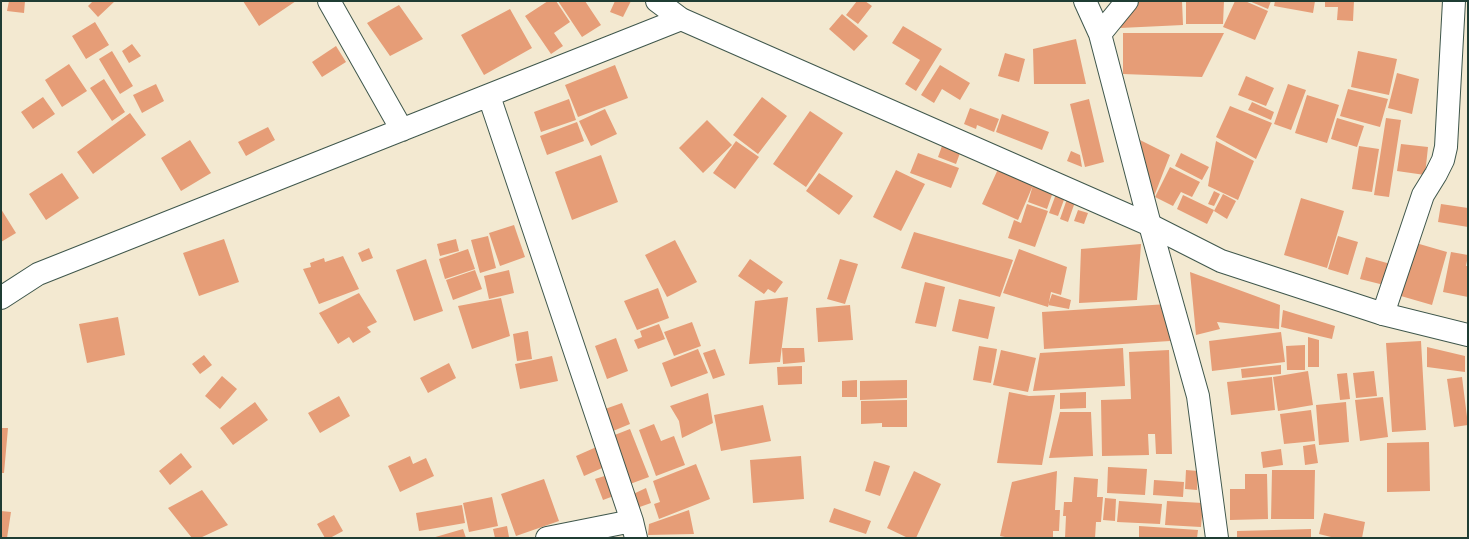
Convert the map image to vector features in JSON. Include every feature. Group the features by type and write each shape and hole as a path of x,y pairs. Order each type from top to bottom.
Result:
{"street":[{"path":"329,1 402,130"},
{"path":"657,1 681,19 1150,225 1221,261 1383,314 1468,335"},
{"path":"1085,1 1100,34 1150,225 1198,396 1217,538"},
{"path":"1100,34 1127,1"},
{"path":"1383,314 1423,195 1443,160 1446,147 1454,1"},
{"path":"1,298 38,274 681,19"},
{"path":"489,96 634,530 547,538"}],"building":[{"path":"9,1 25,1 24,13 7,11"},
{"path":"93,1 115,1 98,17 88,6"},
{"path":"243,1 296,1 259,26"},
{"path":"548,1 556,1 570,22 554,33 563,46 551,54 525,16"},
{"path":"558,1 585,1 601,25 582,37"},
{"path":"615,1 631,1 623,17 610,12"},
{"path":"857,1 865,1 872,6 858,24 846,15"},
{"path":"1138,1 1182,1 1183,25 1120,28"},
{"path":"1186,1 1224,1 1223,24 1186,24"},
{"path":"1235,1 1245,1 1268,11 1255,40 1223,27"},
{"path":"1249,1 1271,1 1268,9"},
{"path":"1275,1 1315,1 1313,13 1274,6"},
{"path":"1325,1 1354,1 1353,21 1337,20 1338,7 1325,7"},
{"path":"399,5 423,39 390,56 367,23"},
{"path":"510,9 532,48 484,75 461,35"},
{"path":"842,14 868,36 854,51 829,29"},
{"path":"95,22 109,45 86,59 72,36"},
{"path":"903,26 942,49 916,91 905,84 920,60 892,43"},
{"path":"1123,33 1224,33 1202,77 1123,74"},
{"path":"1076,39 1086,84 1034,84 1033,49"},
{"path":"132,44 141,56 129,63 122,51"},
{"path":"336,46 346,62 322,77 312,62"},
{"path":"112,51 133,86 120,94 99,59"},
{"path":"1358,51 1397,59 1389,95 1351,87"},
{"path":"1005,53 1025,59 1019,82 998,76"},
{"path":"69,64 87,91 62,107 45,80"},
{"path":"615,65 628,98 578,117 565,85"},
{"path":"940,65 970,83 960,100 942,89 934,103 921,95"},
{"path":"1397,73 1419,79 1412,114 1388,108"},
{"path":"1246,76 1274,88 1266,106 1238,95"},
{"path":"104,79 125,112 112,121 90,88"},
{"path":"156,84 164,101 142,113 133,95"},
{"path":"1288,84 1306,90 1291,130 1274,124"},
{"path":"1348,89 1388,99 1380,127 1340,116"},
{"path":"1307,95 1339,105 1327,143 1295,133"},
{"path":"43,97 55,114 33,129 21,112"},
{"path":"762,97 787,116 758,154 733,135"},
{"path":"569,99 576,120 541,132 534,112"},
{"path":"1089,99 1104,162 1085,167 1070,104"},
{"path":"1252,102 1274,112 1271,120 1248,110"},
{"path":"1230,106 1272,123 1256,159 1216,137"},
{"path":"970,108 999,119 994,132 977,125 976,129 964,124"},
{"path":"605,109 617,134 591,146 579,121"},
{"path":"810,111 843,133 806,187 773,164"},
{"path":"130,113 146,135 93,174 77,152"},
{"path":"1002,114 1049,132 1042,150 996,132"},
{"path":"1337,118 1364,126 1357,147 1331,139"},
{"path":"1386,118 1401,120 1389,197 1374,195"},
{"path":"707,120 732,145 703,173 679,148"},
{"path":"577,122 584,141 547,155 540,136"},
{"path":"268,127 275,140 246,156 238,142"},
{"path":"190,140 211,173 181,191 161,158"},
{"path":"1140,140 1170,155 1153,199"},
{"path":"736,141 759,157 735,189 713,173"},
{"path":"1216,141 1254,161 1238,200 1208,186"},
{"path":"1401,144 1428,147 1425,175 1397,171"},
{"path":"942,146 960,153 956,164 938,157"},
{"path":"1359,146 1379,149 1372,192 1352,189"},
{"path":"1071,151 1080,155 1082,167 1067,161"},
{"path":"918,153 959,168 951,188 910,173"},
{"path":"1181,153 1209,167 1202,180 1175,166"},
{"path":"601,155 618,202 572,220 555,172"},
{"path":"999,167 1034,183 1018,220 982,204"},
{"path":"1170,167 1200,182 1192,197 1181,192 1173,206 1155,197"},
{"path":"896,170 925,184 901,231 873,217"},
{"path":"62,173 79,198 46,220 29,194"},
{"path":"819,173 853,196 839,215 806,191"},
{"path":"1033,185 1053,192 1047,209 1028,202"},
{"path":"1214,191 1220,194 1214,206 1208,204"},
{"path":"1056,194 1065,197 1058,216 1049,213"},
{"path":"1223,194 1236,201 1227,219 1214,211"},
{"path":"1183,195 1214,210 1207,224 1177,209"},
{"path":"1301,198 1344,211 1327,268 1284,255"},
{"path":"1067,199 1075,202 1068,222 1060,219"},
{"path":"1027,204 1048,211 1035,247 1008,238 1014,220 1021,223"},
{"path":"1441,204 1468,208 1468,227 1438,222"},
{"path":"1,209 16,233 1,242"},
{"path":"1078,210 1088,213 1084,224 1074,221"},
{"path":"514,225 525,257 500,266 489,233"},
{"path":"914,232 1013,260 1000,297 901,268"},
{"path":"488,236 496,268 480,273 471,240"},
{"path":"1338,236 1358,242 1348,275 1328,269"},
{"path":"224,239 239,282 199,296 183,253"},
{"path":"456,239 459,251 440,256 437,244"},
{"path":"675,240 697,282 667,297 645,255"},
{"path":"1409,241 1447,252 1432,305 1394,294"},
{"path":"1141,244 1137,300 1079,303 1081,249"},
{"path":"369,248 373,258 362,262 358,253"},
{"path":"468,249 475,269 445,279 439,259"},
{"path":"1019,249 1067,267 1061,295 1051,292 1048,307 1003,293"},
{"path":"1451,252 1468,255 1466,266 1468,266 1468,297 1443,292"},
{"path":"343,256 359,289 319,304 303,269 311,267 310,263 324,258 325,262"},
{"path":"1366,257 1394,265 1388,286 1360,279"},
{"path":"426,259 443,311 414,321 396,270"},
{"path":"750,259 783,282 775,293 768,289 764,294 738,276"},
{"path":"840,259 858,264 845,304 827,299"},
{"path":"475,270 482,289 453,300 446,280"},
{"path":"509,270 514,293 489,299 484,276"},
{"path":"1190,272 1280,305 1279,329 1217,322 1220,329 1196,335"},
{"path":"925,282 945,287 936,327 915,323"},
{"path":"658,288 669,318 637,330 624,301"},
{"path":"359,293 377,322 367,327 371,332 353,343 349,337 338,344 319,313"},
{"path":"1052,294 1071,300 1069,309 1048,305"},
{"path":"788,297 780,362 749,364 755,301"},
{"path":"501,298 510,336 472,349 458,306"},
{"path":"959,299 995,307 988,339 952,331"},
{"path":"1168,304 1170,341 1044,349 1042,312"},
{"path":"850,305 853,340 818,342 816,308"},
{"path":"1283,310 1335,326 1332,339 1281,327"},
{"path":"118,317 125,355 87,363 79,324"},
{"path":"692,322 701,346 674,356 664,332"},
{"path":"659,324 665,339 638,349 634,340 642,337 640,331"},
{"path":"528,331 532,359 517,361 513,334"},
{"path":"1281,332 1285,362 1212,371 1209,341"},
{"path":"1308,337 1319,340 1319,367 1308,367"},
{"path":"616,338 628,371 607,379 595,346"},
{"path":"1421,341 1426,430 1392,432 1386,343"},
{"path":"1305,345 1305,370 1287,370 1286,346"},
{"path":"979,346 997,349 991,383 973,380"},
{"path":"1427,347 1465,356 1465,372 1427,367"},
{"path":"782,348 804,348 805,362 783,364"},
{"path":"1123,348 1125,386 1033,391 1040,353"},
{"path":"698,349 708,373 671,387 662,363"},
{"path":"715,349 725,375 713,379 703,353"},
{"path":"1001,350 1036,358 1028,392 993,385"},
{"path":"1169,350 1172,454 1156,454 1155,434 1148,434 1149,455 1102,456 1101,400 1131,399 1129,352"},
{"path":"204,355 212,365 200,374 192,364"},
{"path":"552,356 558,381 520,389 515,364"},
{"path":"449,363 456,378 428,393 420,378"},
{"path":"1281,365 1281,374 1242,378 1241,369"},
{"path":"802,366 802,384 778,385 777,367"},
{"path":"1308,371 1313,405 1278,411 1273,377"},
{"path":"1374,371 1377,396 1356,398 1353,373"},
{"path":"1347,373 1350,399 1340,400 1337,374"},
{"path":"222,376 237,389 220,409 205,396"},
{"path":"1272,377 1275,410 1231,415 1227,382"},
{"path":"1462,377 1468,425 1454,427 1447,379"},
{"path":"857,380 857,397 842,397 842,381"},
{"path":"907,380 907,398 860,400 860,381"},
{"path":"1009,392 1029,396 1055,395 1042,465 997,463"},
{"path":"1086,392 1086,408 1060,409 1060,393"},
{"path":"708,393 713,423 682,438 679,421 670,406"},
{"path":"339,396 350,416 320,433 308,413"},
{"path":"1383,397 1388,437 1360,441 1355,400"},
{"path":"907,400 907,427 882,427 882,423 861,424 861,401"},
{"path":"255,402 268,420 233,445 220,428"},
{"path":"1346,402 1349,442 1319,445 1316,405"},
{"path":"622,403 630,424 613,431 605,409"},
{"path":"763,405 771,441 721,451 714,415"},
{"path":"1311,410 1315,441 1284,444 1280,414"},
{"path":"1060,412 1091,412 1093,456 1049,458"},
{"path":"654,424 661,441 674,436 685,465 656,476 639,430"},
{"path":"1,428 8,428 4,473 1,473"},
{"path":"630,429 649,477 630,484 612,436"},
{"path":"1429,442 1430,491 1387,492 1387,443"},
{"path":"1315,444 1318,463 1305,465 1303,446"},
{"path":"601,445 609,465 584,476 576,456"},
{"path":"1281,449 1283,465 1263,468 1261,452"},
{"path":"181,453 192,467 170,485 159,471"},
{"path":"410,456 413,464 426,458 434,476 400,492 388,466"},
{"path":"801,456 804,499 753,503 750,460"},
{"path":"874,461 890,466 880,496 865,491"},
{"path":"696,464 710,499 659,519 654,504 660,502 653,481"},
{"path":"1108,467 1147,469 1145,495 1107,493"},
{"path":"1186,470 1198,471 1197,490 1185,489"},
{"path":"1272,470 1315,470 1314,519 1271,519"},
{"path":"914,471 941,484 916,538 908,538 887,528"},
{"path":"1057,471 1055,510 1060,510 1059,531 1053,531 1053,538 1010,538 1000,536 1012,482"},
{"path":"611,474 619,494 603,500 595,479"},
{"path":"1245,474 1267,474 1268,519 1230,520 1230,489 1245,489"},
{"path":"1074,477 1098,479 1097,497 1103,497 1101,522 1096,522 1095,538 1065,538 1066,516 1063,516 1064,502 1072,502"},
{"path":"544,479 559,521 516,536 501,494"},
{"path":"1154,480 1184,482 1183,497 1153,495"},
{"path":"646,488 651,503 634,509 629,496"},
{"path":"202,490 228,525 200,538 192,538 168,508"},
{"path":"492,497 498,526 469,532 463,503"},
{"path":"1105,498 1116,499 1115,521 1103,520"},
{"path":"1119,501 1162,504 1160,524 1117,522"},
{"path":"1167,501 1203,503 1201,527 1165,525"},
{"path":"462,505 465,523 419,531 416,513"},
{"path":"834,508 871,521 866,534 829,522"},
{"path":"689,510 694,534 648,535 649,524"},
{"path":"1,511 11,512 7,538 1,538"},
{"path":"1324,513 1365,522 1362,538 1335,538 1319,534"},
{"path":"334,515 343,531 330,538 325,538 317,524"},
{"path":"507,526 509,537 495,538 493,529"},
{"path":"1139,526 1198,530 1197,538 1139,538"},
{"path":"463,529 466,538 432,538"},
{"path":"1311,529 1311,538 1237,538 1237,531"}]}
